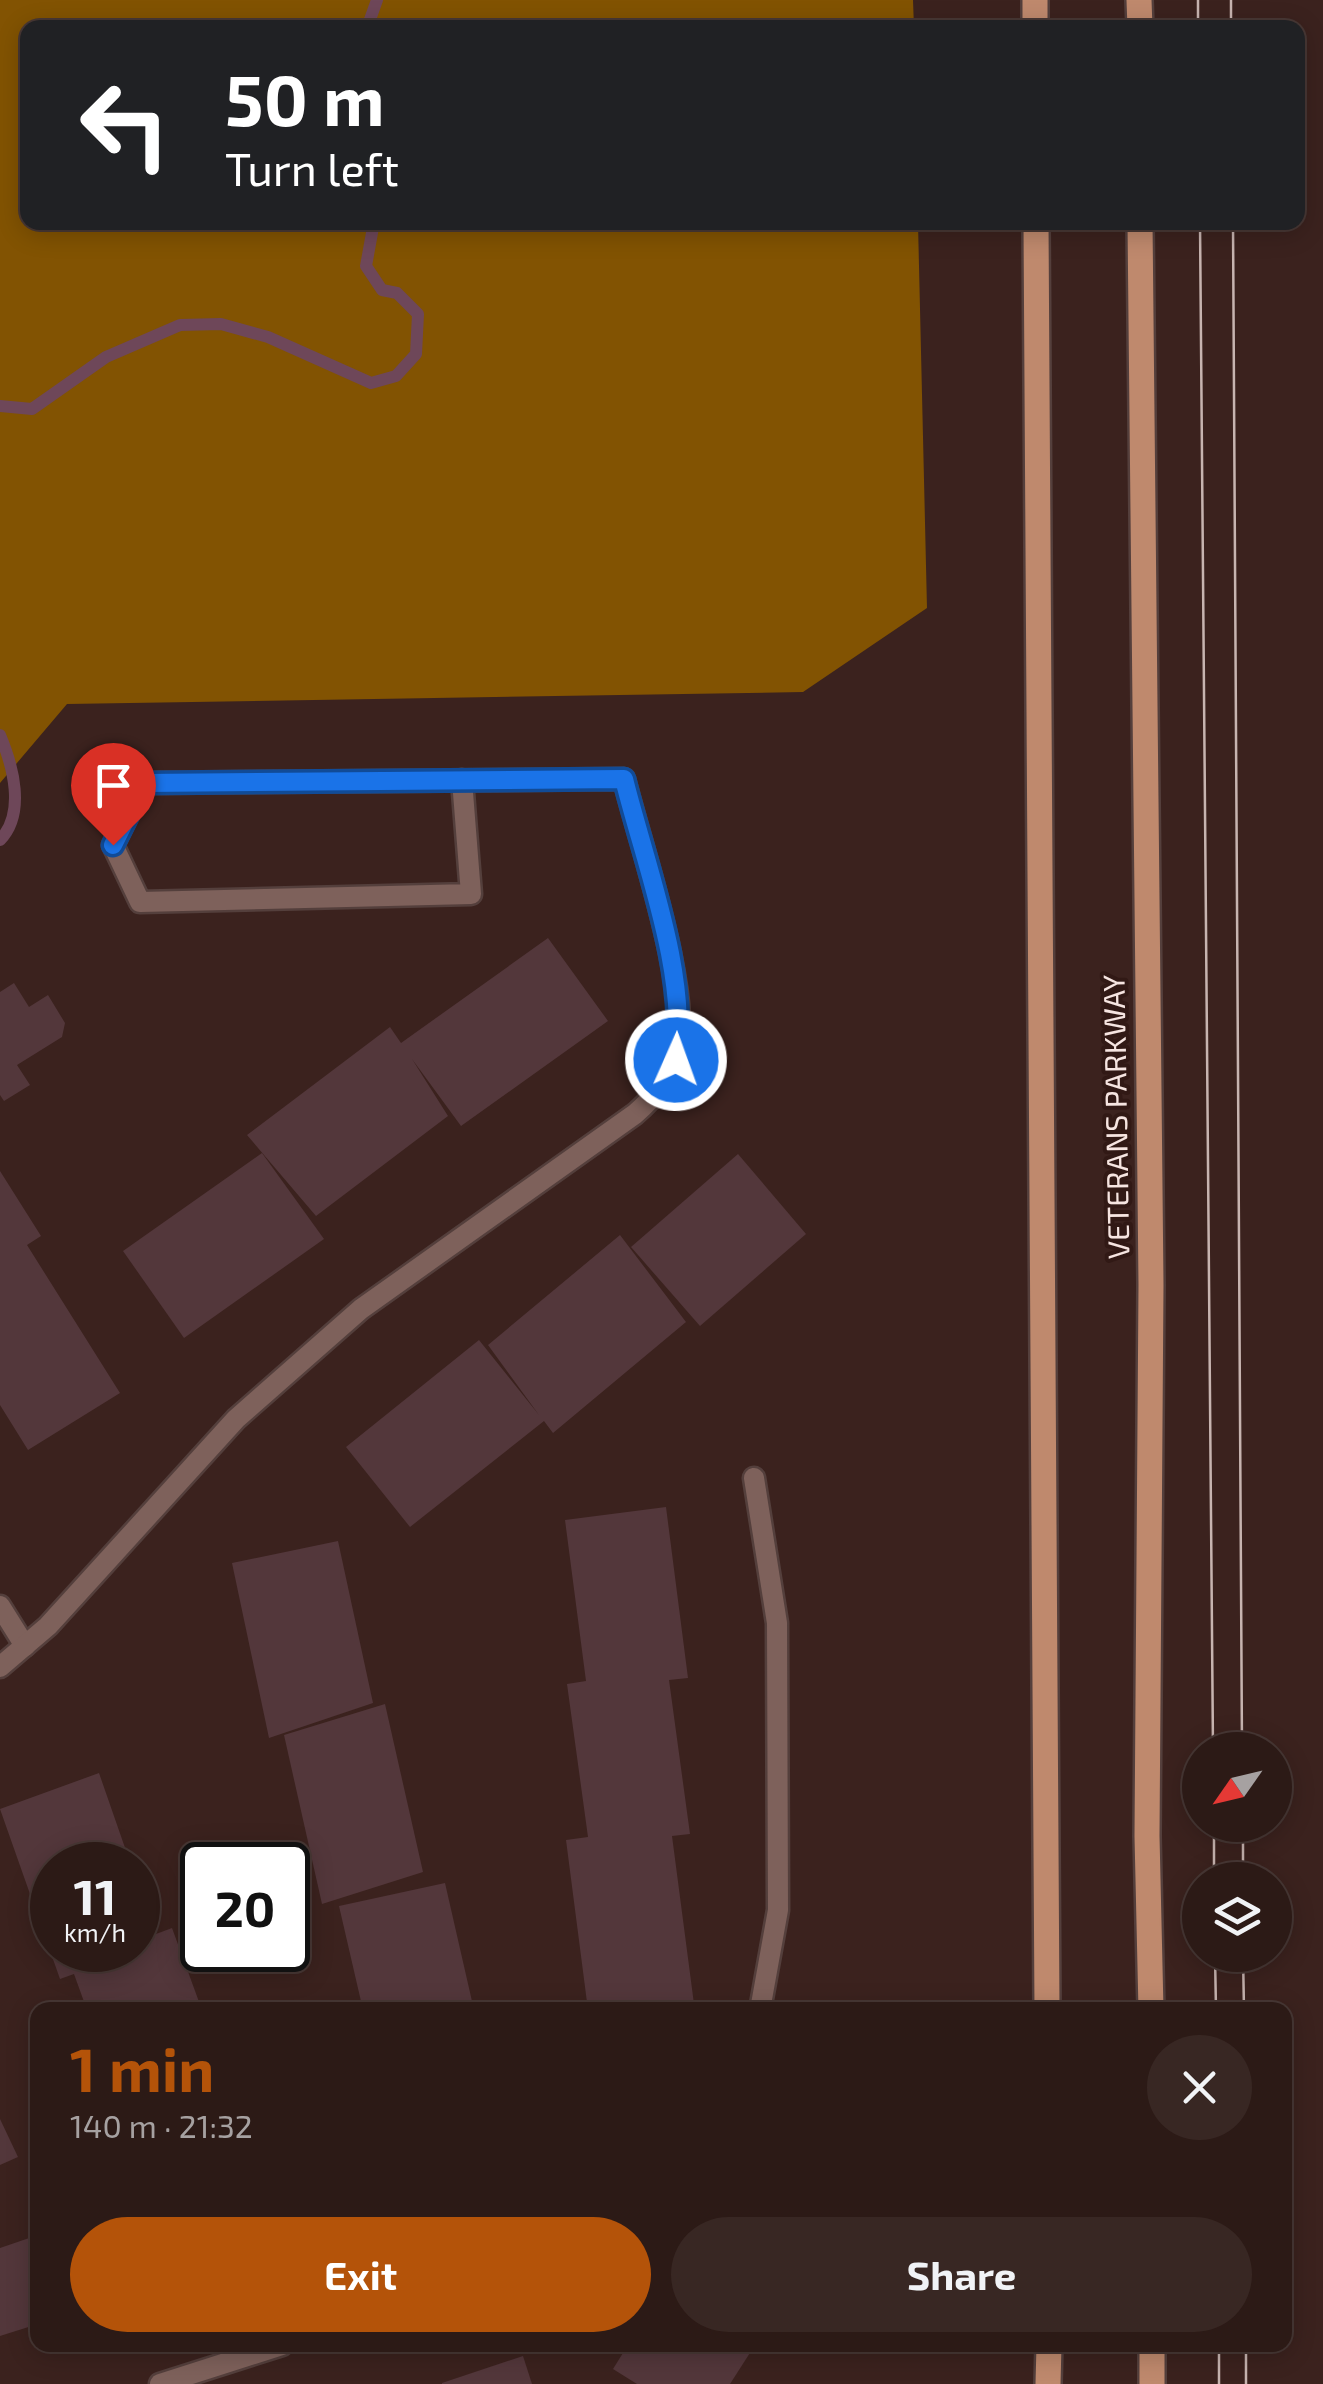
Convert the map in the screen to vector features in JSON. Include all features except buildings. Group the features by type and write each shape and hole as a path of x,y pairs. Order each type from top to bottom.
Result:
{"main road":[{"path":"1036,230 1047,2002"},
{"name":"VETERANS PARKWAY","path":"1140,230 1150,1285 1150,2002"},
{"path":"1048,2384 1050,2352"},
{"path":"1152,2352 1152,2384"}],"lane":[{"path":"0,1667 141,1527 236,1418 361,1310 635,1114 657,1094 676,1060 680,1030 676,988 624,779 462,780 144,783 113,845 140,902 471,894 462,780"},
{"path":"754,1478 777,1623 778,1910 761,2002"},
{"path":"0,1606 25,1646"},
{"path":"160,2384 260,2352"}],"shaded area":[{"path":"0,0 913,0 914,20 20,20 20,230 918,230 927,608 803,692 67,704 0,783"}],"waterway":[{"path":"370,20 377,0"},
{"path":"0,406 32,409 106,357 180,325 221,324 268,337 371,383 396,376 416,354 418,314 397,293 382,290 366,266 373,230"},
{"path":"0,735 15,789 13,817 0,840"}],"tram line":[{"path":"1198,0 1198,20"},
{"path":"1231,0 1231,20"},
{"path":"1200,230 1213,1732"},
{"path":"1233,230 1242,1732"},
{"path":"1214,1842 1214,1862"},
{"path":"1243,1842 1243,1862"},
{"path":"1215,1972 1216,2002"},
{"path":"1243,1972 1244,2002"},
{"path":"1219,2352 1219,2384"},
{"path":"1246,2352 1246,2384"}],"route":[{"path":"113,845 144,783 624,779 676,988 680,1030 676,1060"}]}
